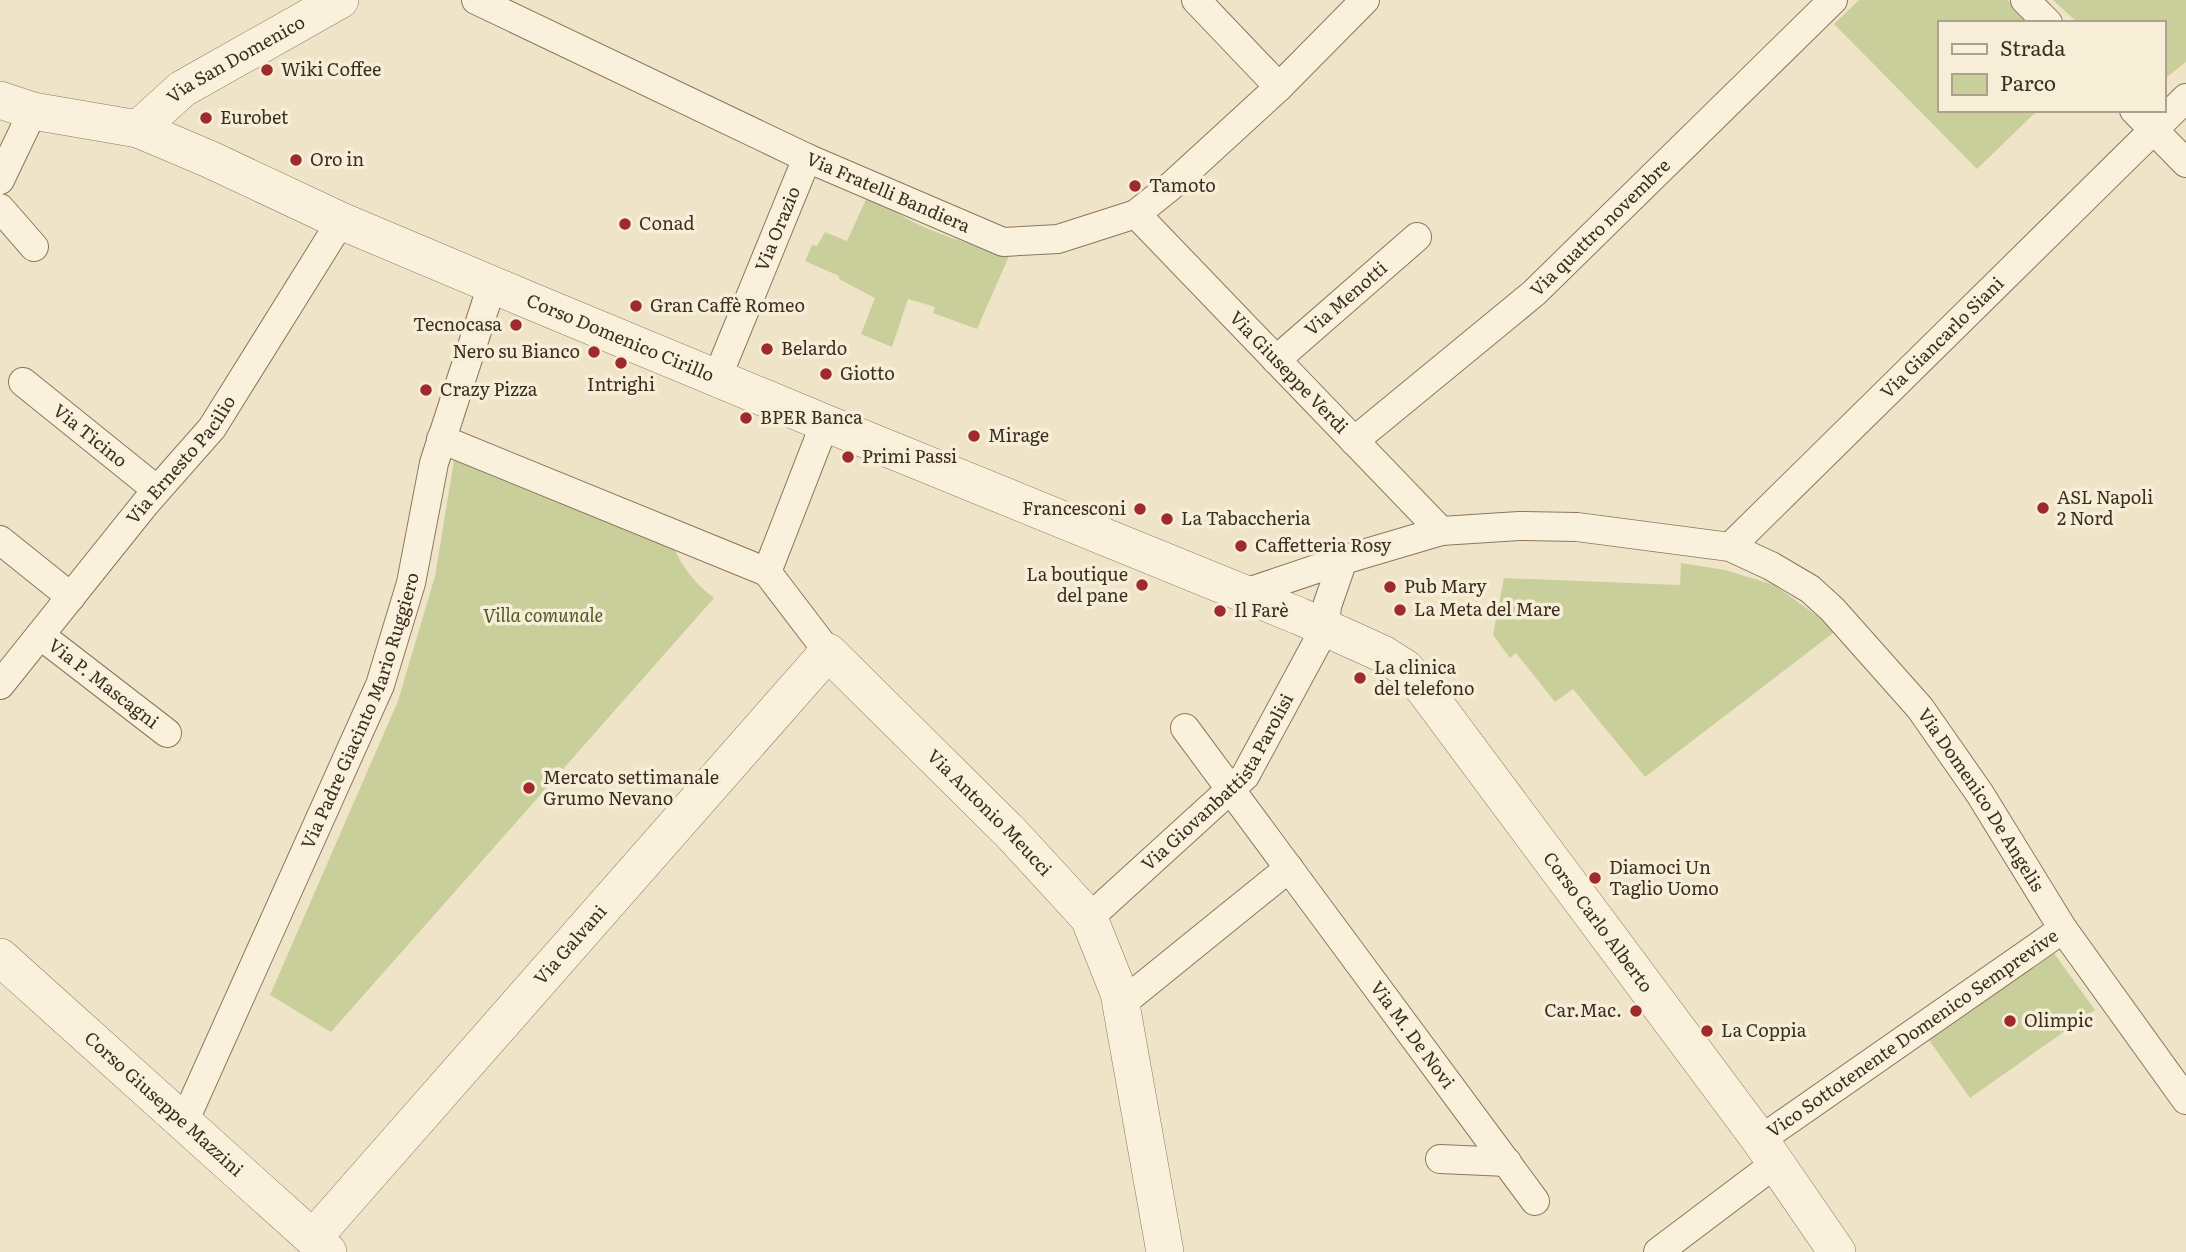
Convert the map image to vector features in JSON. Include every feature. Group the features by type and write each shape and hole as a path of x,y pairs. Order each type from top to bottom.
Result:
{"street":[{"name":"Via San Domenico","path":"138,129 182,89 340,0"},
{"name":"Via Fratelli Bandiera","path":"476,0 807,158 1003,242 1058,239 1136,214 1171,186 1279,87 1365,0"},
{"path":"1196,0 1279,87"},
{"name":"Via quattro novembre","path":"1354,441 1534,293 1833,0"},
{"path":"2025,0 2046,21"},
{"name":"Via Giancarlo Siani","path":"1730,547 2186,97"},
{"name":"Corso Domenico Cirillo","path":"17,106 138,129 341,221 492,285 825,424 1241,592"},
{"path":"0,180 17,106"},
{"path":"2136,112 2186,163"},
{"name":"Via Orazio","path":"717,379 807,158"},
{"path":"0,208 34,247"},
{"name":"Via Giuseppe Verdi","path":"1136,214 1441,531"},
{"name":"Via Ernesto Pacilio","path":"0,685 157,490 212,428 341,221"},
{"name":"Via Menotti","path":"1276,360 1417,237"},
{"name":"Via Padre Giacinto Mario Ruggiero","path":"184,1122 380,685 411,583 434,463 492,285"},
{"name":"Via Ticino","path":"23,383 157,490"},
{"path":"441,439 767,572 825,424"},
{"name":"Via Domenico De Angelis","path":"1441,531 1519,526 1577,527 1730,547 1771,566 1810,589 1832,608 1920,708 1964,771 2063,929 2186,1100"},
{"path":"1241,592 1441,531"},
{"path":"0,540 71,597"},
{"path":"1325,628 1327,606 1343,560"},
{"name":"Via Antonio Meucci","path":"767,572 828,652 1011,833 1089,918 1119,993 1165,1252"},
{"name":"Corso Carlo Alberto","path":"1241,592 1383,654 1405,668 1424,689 1768,1152 1837,1252"},
{"name":"Via Giovanbattista Parolisi","path":"1089,918 1245,776 1325,628"},
{"name":"Via P. Mascagni","path":"40,635 167,733"},
{"name":"Via Galvani","path":"321,1245 828,652"},
{"path":"1185,728 1231,789"},
{"name":"Via M. De Novi","path":"1231,789 1535,1201"},
{"path":"1121,1004 1289,868"},
{"name":"Vico Sottotenente Domenico Semprevive","path":"1658,1252 1768,1152 2063,929"},
{"name":"Corso Giuseppe Mazzini","path":"0,957 321,1245"},
{"path":"1440,1159 1507,1163"}],"green space":[{"path":"1859,0 2008,0 2029,21 1938,21 1938,112 2036,112 1977,169 1834,24"},
{"path":"2053,0 2186,0 2186,62 2165,78 2165,21 2076,21"},
{"path":"869,193 884,205 918,224 1009,256 977,329 933,313 935,307 908,299 892,347 861,334 875,298 839,279 839,276 805,261 812,245 817,246 825,232 847,241"},
{"name":"Villa comunale","path":"456,448 674,548 691,576 714,598 331,1032 270,995 398,701 435,576"},
{"path":"1681,563 1725,570 1774,585 1837,630 1645,777 1573,689 1555,702 1516,653 1510,658 1493,635 1504,578 1680,585"},
{"name":"Olimpic","path":"2048,945 2095,1010 1970,1098 1924,1033"}],"place":[{"name":"Wiki Coffee","path":"267,70"},
{"name":"Eurobet","path":"206,118"},
{"name":"Oro in","path":"296,160"},
{"name":"Tamoto","path":"1135,186"},
{"name":"Conad","path":"625,224"},
{"name":"Gran Caffè Romeo","path":"636,306"},
{"name":"Tecnocasa","path":"516,325"},
{"name":"Belardo","path":"767,349"},
{"name":"Nero su Bianco","path":"594,352"},
{"name":"Intrighi","path":"621,363"},
{"name":"Giotto","path":"826,374"},
{"name":"Crazy Pizza","path":"426,390"},
{"name":"BPER Banca","path":"746,418"},
{"name":"Mirage","path":"974,436"},
{"name":"Primi Passi","path":"848,457"},
{"name":"ASL Napoli 2 Nord","path":"2043,508"},
{"name":"Francesconi","path":"1140,509"},
{"name":"La Tabaccheria","path":"1167,519"},
{"name":"Caffetteria Rosy","path":"1241,546"},
{"name":"La boutique del pane","path":"1142,585"},
{"name":"Pub Mary","path":"1390,587"},
{"name":"La Meta del Mare","path":"1400,610"},
{"name":"Il Farè","path":"1220,611"},
{"name":"La clinica del telefono","path":"1360,678"},
{"name":"Mercato settimanale Grumo Nevano","path":"529,788"},
{"name":"Diamoci Un Taglio Uomo","path":"1595,878"},
{"name":"Car.Mac.","path":"1636,1011"},
{"name":"Olimpic","path":"2010,1021"},
{"name":"La Coppia","path":"1707,1031"}]}
